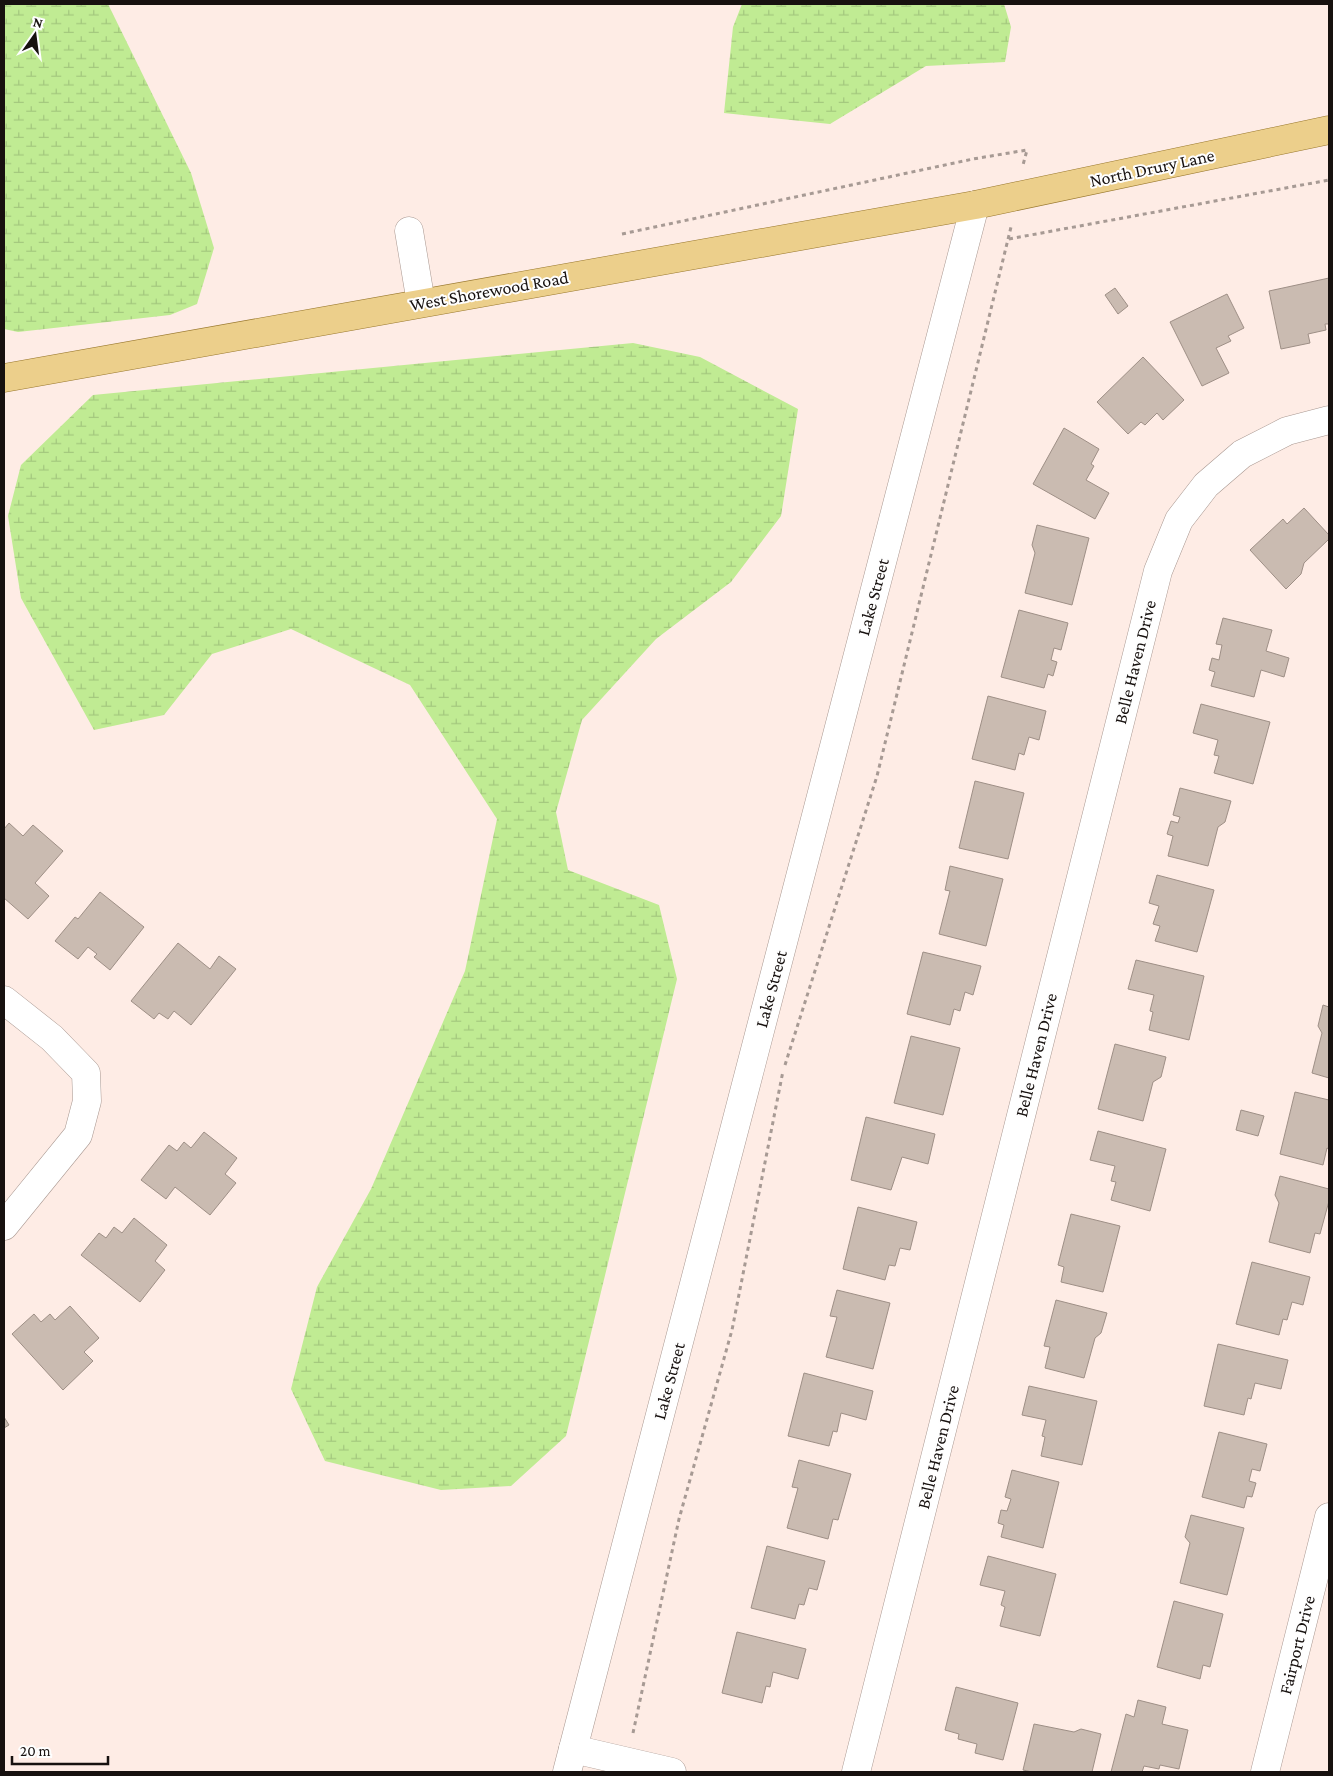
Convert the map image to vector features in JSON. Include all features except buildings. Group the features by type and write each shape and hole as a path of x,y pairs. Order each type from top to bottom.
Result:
{"main road":[{"name":"North Drury Lane","path":"975,205 1329,130"},
{"name":"West Shorewood Road","path":"4,378 975,205"}],"street":[{"name":"Lake Street","path":"570,1761 975,205"},
{"path":"409,231 421,303"},
{"name":"Belle Haven Drive","path":"856,1772 1158,571 1179,520 1206,484 1242,454 1287,431 1329,420"},
{"path":"4,1000 52,1038 86,1073 87,1101 78,1135 4,1226"},
{"name":"Fairport Drive","path":"1265,1772 1329,1520"},
{"path":"570,1761 626,1761 672,1772"}],"path":[{"path":"622,234 963,161 1027,150 1015,196 1009,239 877,776 784,1069 732,1330 679,1519 626,1761"},
{"path":"1009,239 1329,180"}],"green space":[{"path":"4,4 108,4 191,173 214,248 197,304 170,315 18,332 4,329"},
{"path":"742,4 1004,4 1011,27 1005,62 926,66 830,124 724,113 733,27"},
{"path":"633,343 700,357 798,409 781,516 731,582 656,639 582,720 556,812 568,870 659,905 677,979 566,1436 511,1486 441,1490 325,1461 291,1389 317,1287 371,1189 465,971 497,819 410,685 291,629 212,654 164,715 94,730 21,598 8,516 21,465 93,395"}]}
